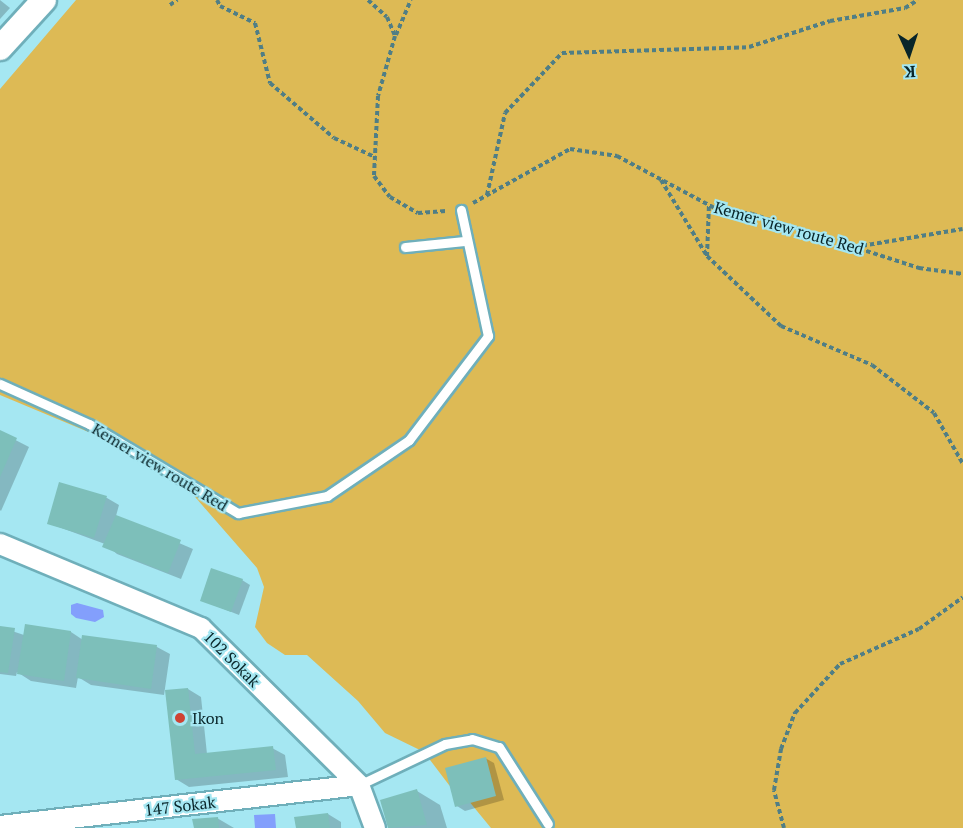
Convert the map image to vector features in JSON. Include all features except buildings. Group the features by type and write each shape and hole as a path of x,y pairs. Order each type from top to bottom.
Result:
{"street":[{"path":"0,48 44,0"},
{"name":"102 Sokak","path":"0,544 201,628 359,785 375,828"},
{"name":"147 Sokak","path":"0,826 359,785"}],"lane":[{"name":"Kemer view route Red","path":"0,384 88,424 238,513 327,496 409,440 488,336 465,241 461,210"},
{"path":"405,247 465,241"},
{"path":"359,785 445,744 472,739 499,747 548,824"}],"path":[{"path":"170,5 177,0"},
{"path":"218,0 220,6 255,23 270,83 334,138 375,158"},
{"path":"368,0 387,17 395,36"},
{"path":"411,0 395,36 378,96 374,176 390,196 418,213 461,210"},
{"path":"487,196 505,113 562,53 749,47 830,21 905,8 918,0"},
{"name":"Kemer view route Red","path":"461,210 570,149 617,156 720,211 752,214 920,268 963,274"},
{"path":"660,179 707,256 781,326 872,364 934,413 963,464"},
{"path":"707,256 709,205"},
{"path":"854,247 963,229"},
{"path":"784,828 774,790 781,750 795,713 840,663 919,629 963,597"}],"shaded area":[{"path":"76,0 963,0 963,828 491,828 468,800 449,785 424,752 385,733 358,701 307,655 285,655 267,643 255,627 264,587 257,568 189,490 110,441 0,395 0,89"}],"water":[{"path":"77,603 103,610 104,617 95,622 76,618 71,614 71,605"},
{"path":"275,814 276,828 255,828 254,815"}],"place":[{"name":"Ikon","path":"180,718"}]}
